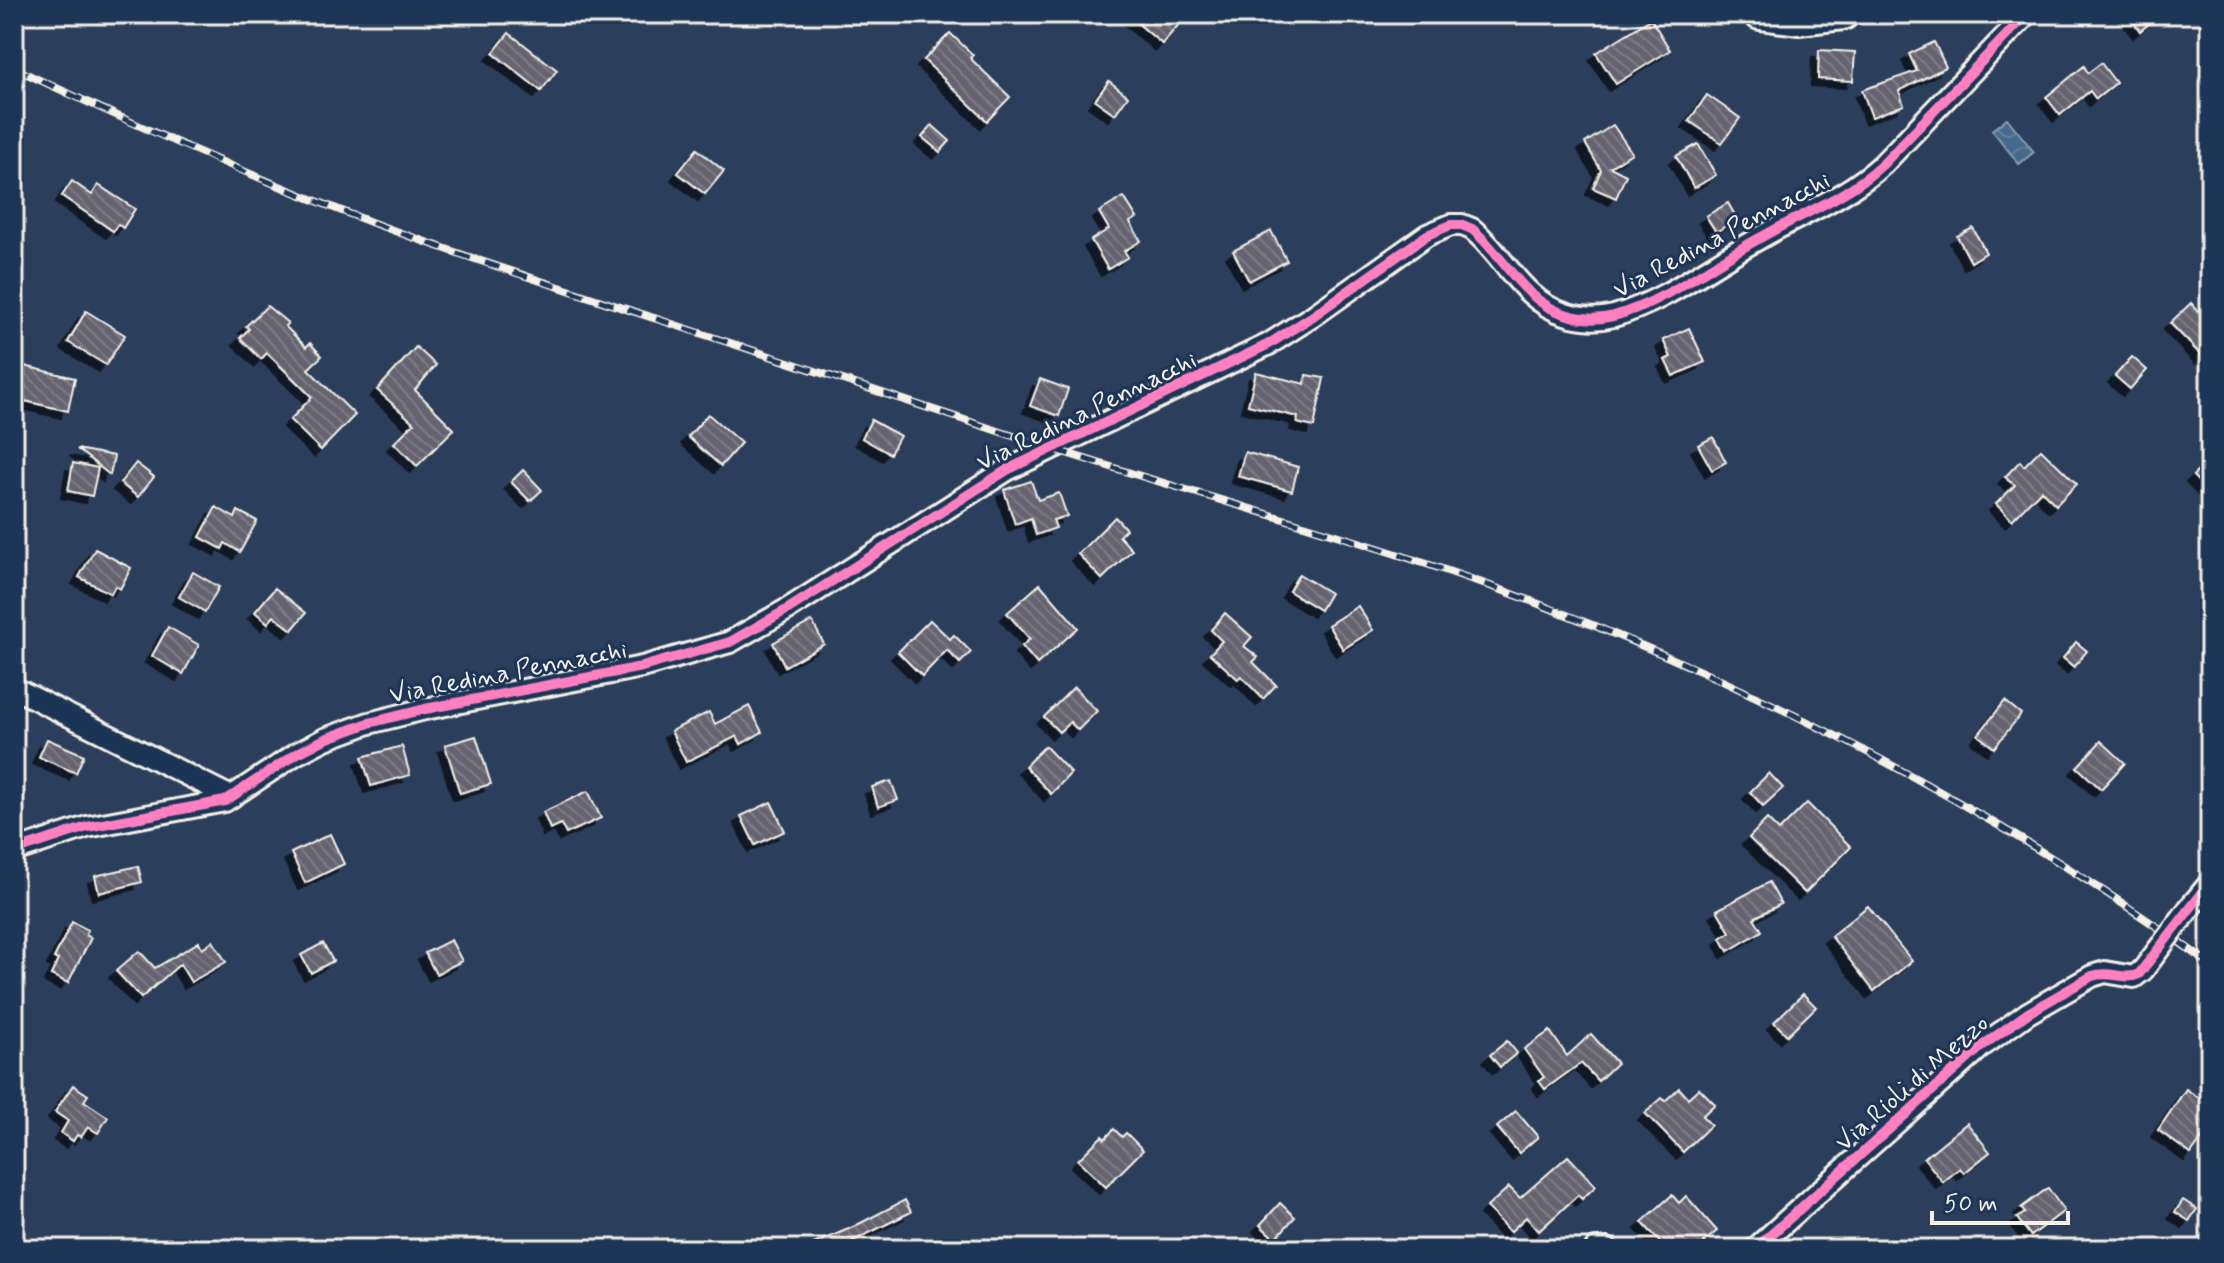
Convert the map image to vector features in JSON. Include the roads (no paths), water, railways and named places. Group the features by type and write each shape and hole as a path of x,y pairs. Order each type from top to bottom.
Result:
{"main road":[{"path":"1760,14 1810,19 1843,14"}],"street":[{"name":"Via Redina Pennacchi","path":"14,851 87,827 212,805 231,797 306,748 369,723 656,664 730,642 800,602 1007,470 1261,348 1313,316 1418,241 1444,227 1462,225 1472,229 1524,286 1561,312 1599,318 1628,311 1681,286 1755,240 1857,186 1883,164 2027,14"},
{"path":"14,688 231,797"},
{"name":"Via Rioli di Mezzo","path":"1755,1249 1998,1034 2092,976 2105,972 2134,977 2143,970 2210,883"},
{"path":"1596,1249 1607,1249"}],"water":[{"path":"2007,118 2034,152 2019,164 1992,130"}],"railway":[{"path":"14,68 239,169 411,237 1047,447 1347,538 1526,599 1617,635 1794,715 1965,806 2130,908 2210,964"}]}
